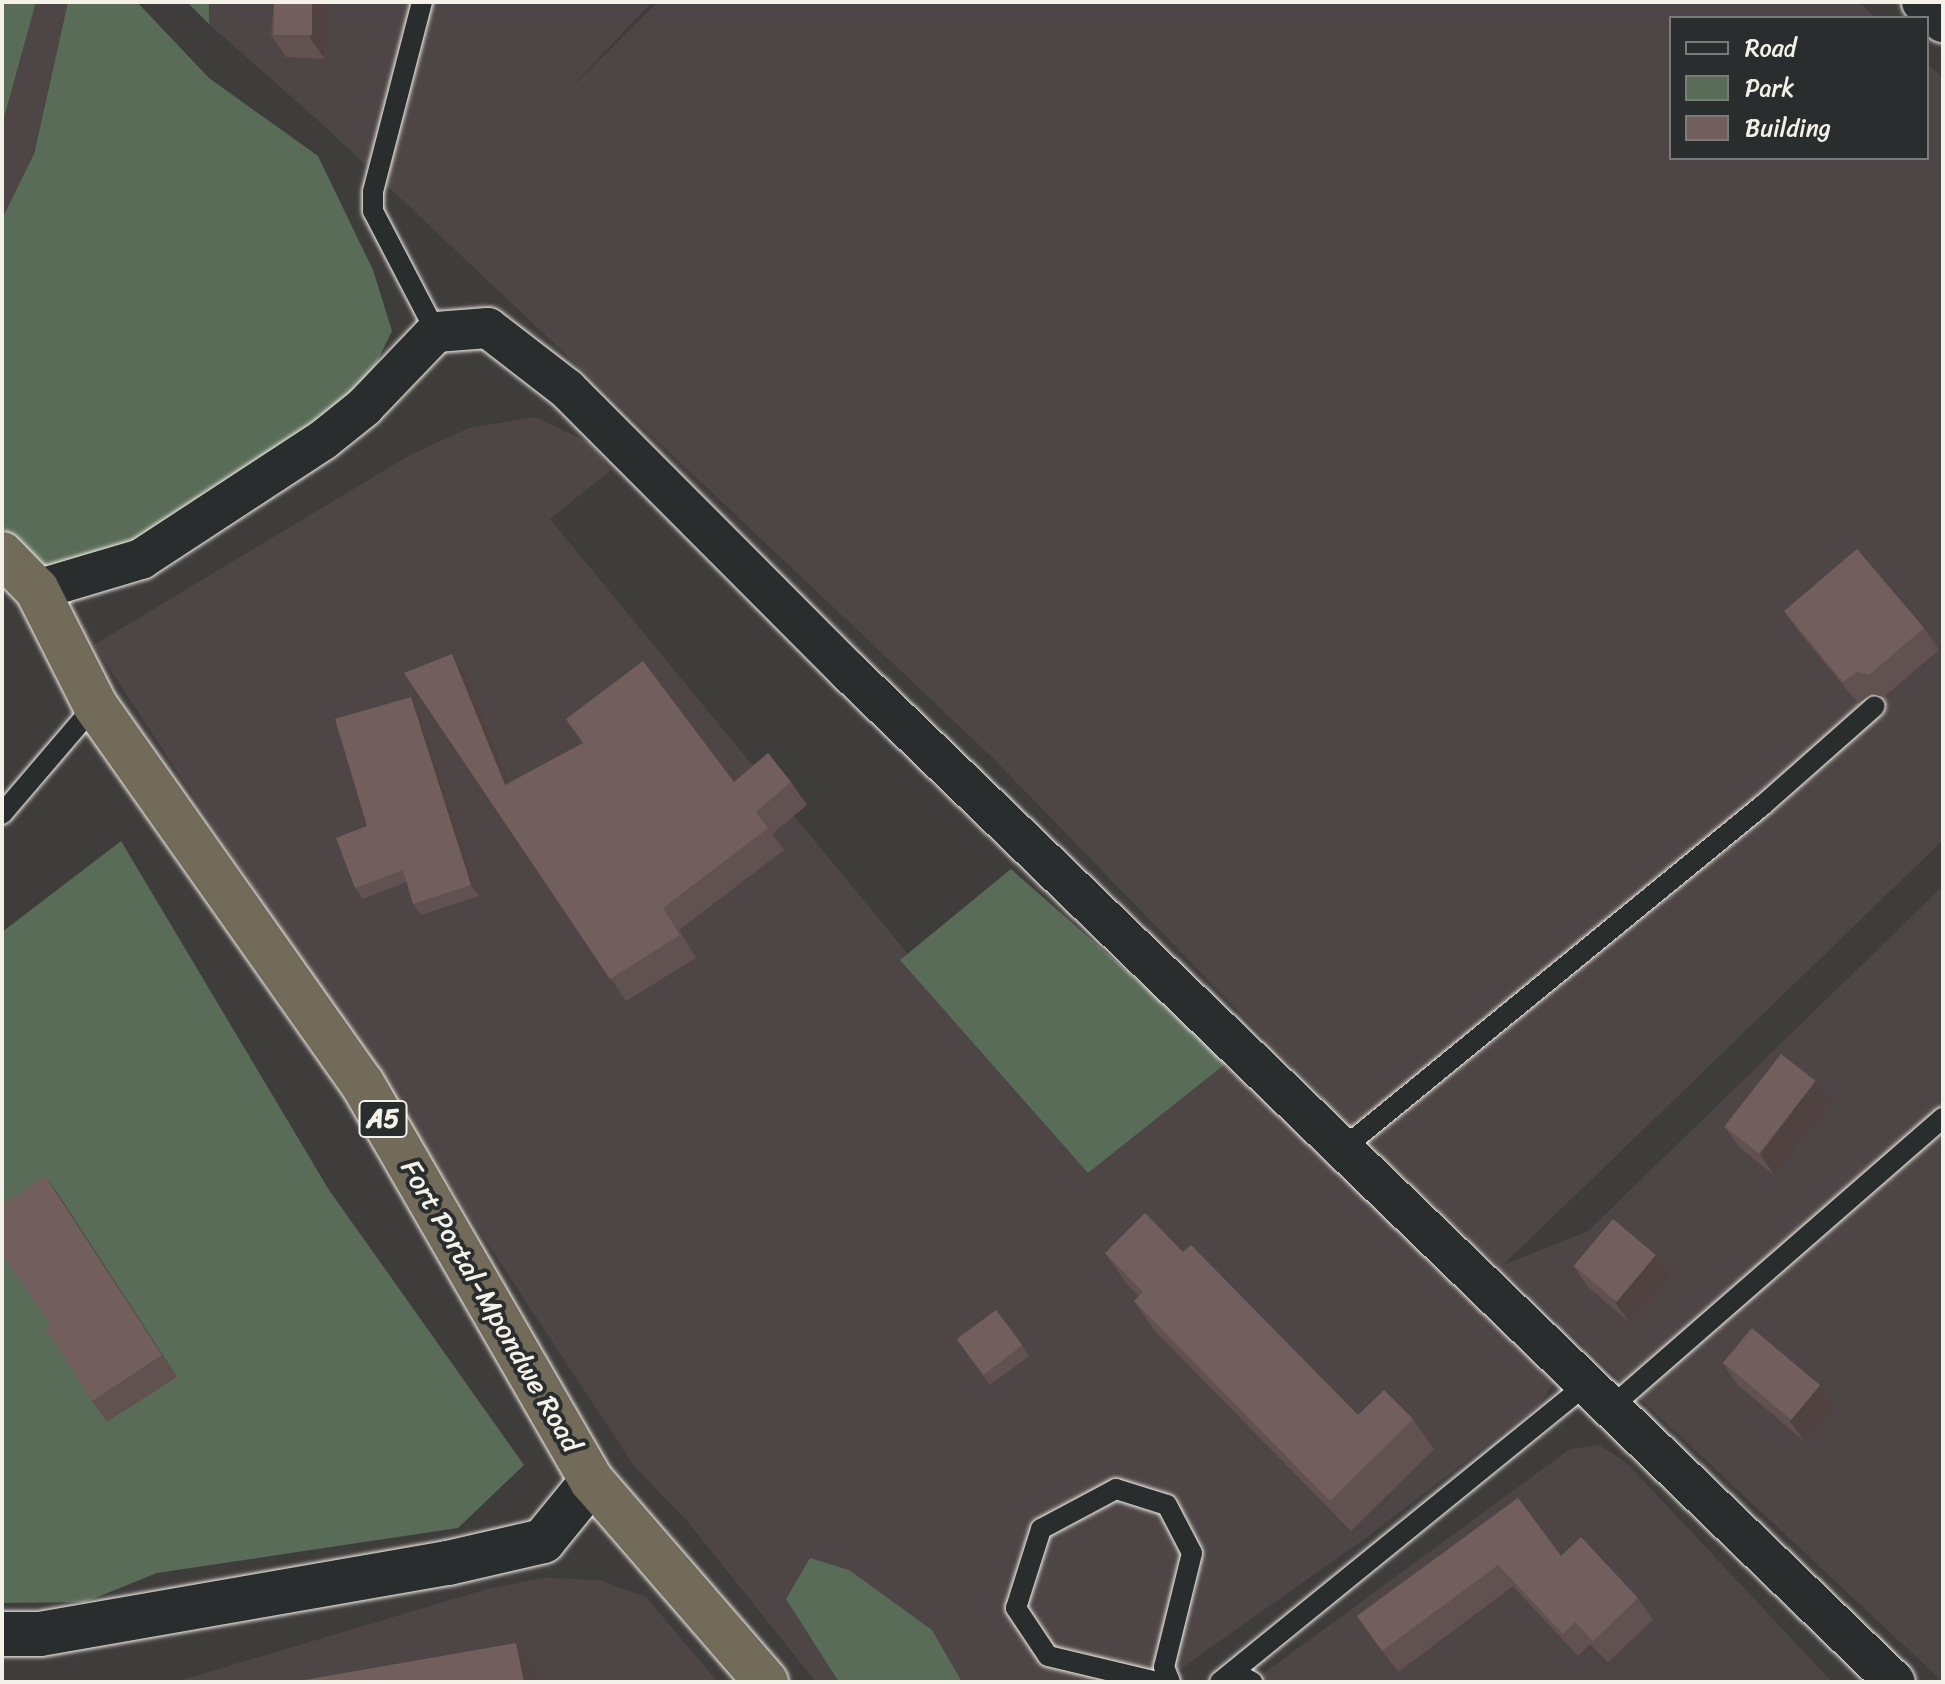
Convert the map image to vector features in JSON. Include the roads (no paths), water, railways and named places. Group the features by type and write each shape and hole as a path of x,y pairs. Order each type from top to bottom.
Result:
{"highway":[{"name":"Fort Portal-Mpondwe Road","path":"2,554 37,590 95,705 362,1083 592,1481 766,1682"}],"street":[{"path":"1922,2 1943,22"},
{"path":"37,590 141,559 248,492 364,407 436,332 488,328 567,389 1341,1150 1895,1682"},
{"path":"2,1634 103,1623 448,1563 543,1541 592,1481"}],"lane":[{"path":"422,2 373,201 382,229 436,332"},
{"path":"2,814 95,705"},
{"path":"1341,1150 1763,805 1875,706"},
{"path":"1227,1677 1596,1398 1943,1118"},
{"path":"1157,1682 1048,1656 1016,1608 1041,1529 1116,1489 1167,1505 1192,1553 1164,1667 1170,1682"},
{"path":"1227,1677 1252,1682"}]}
